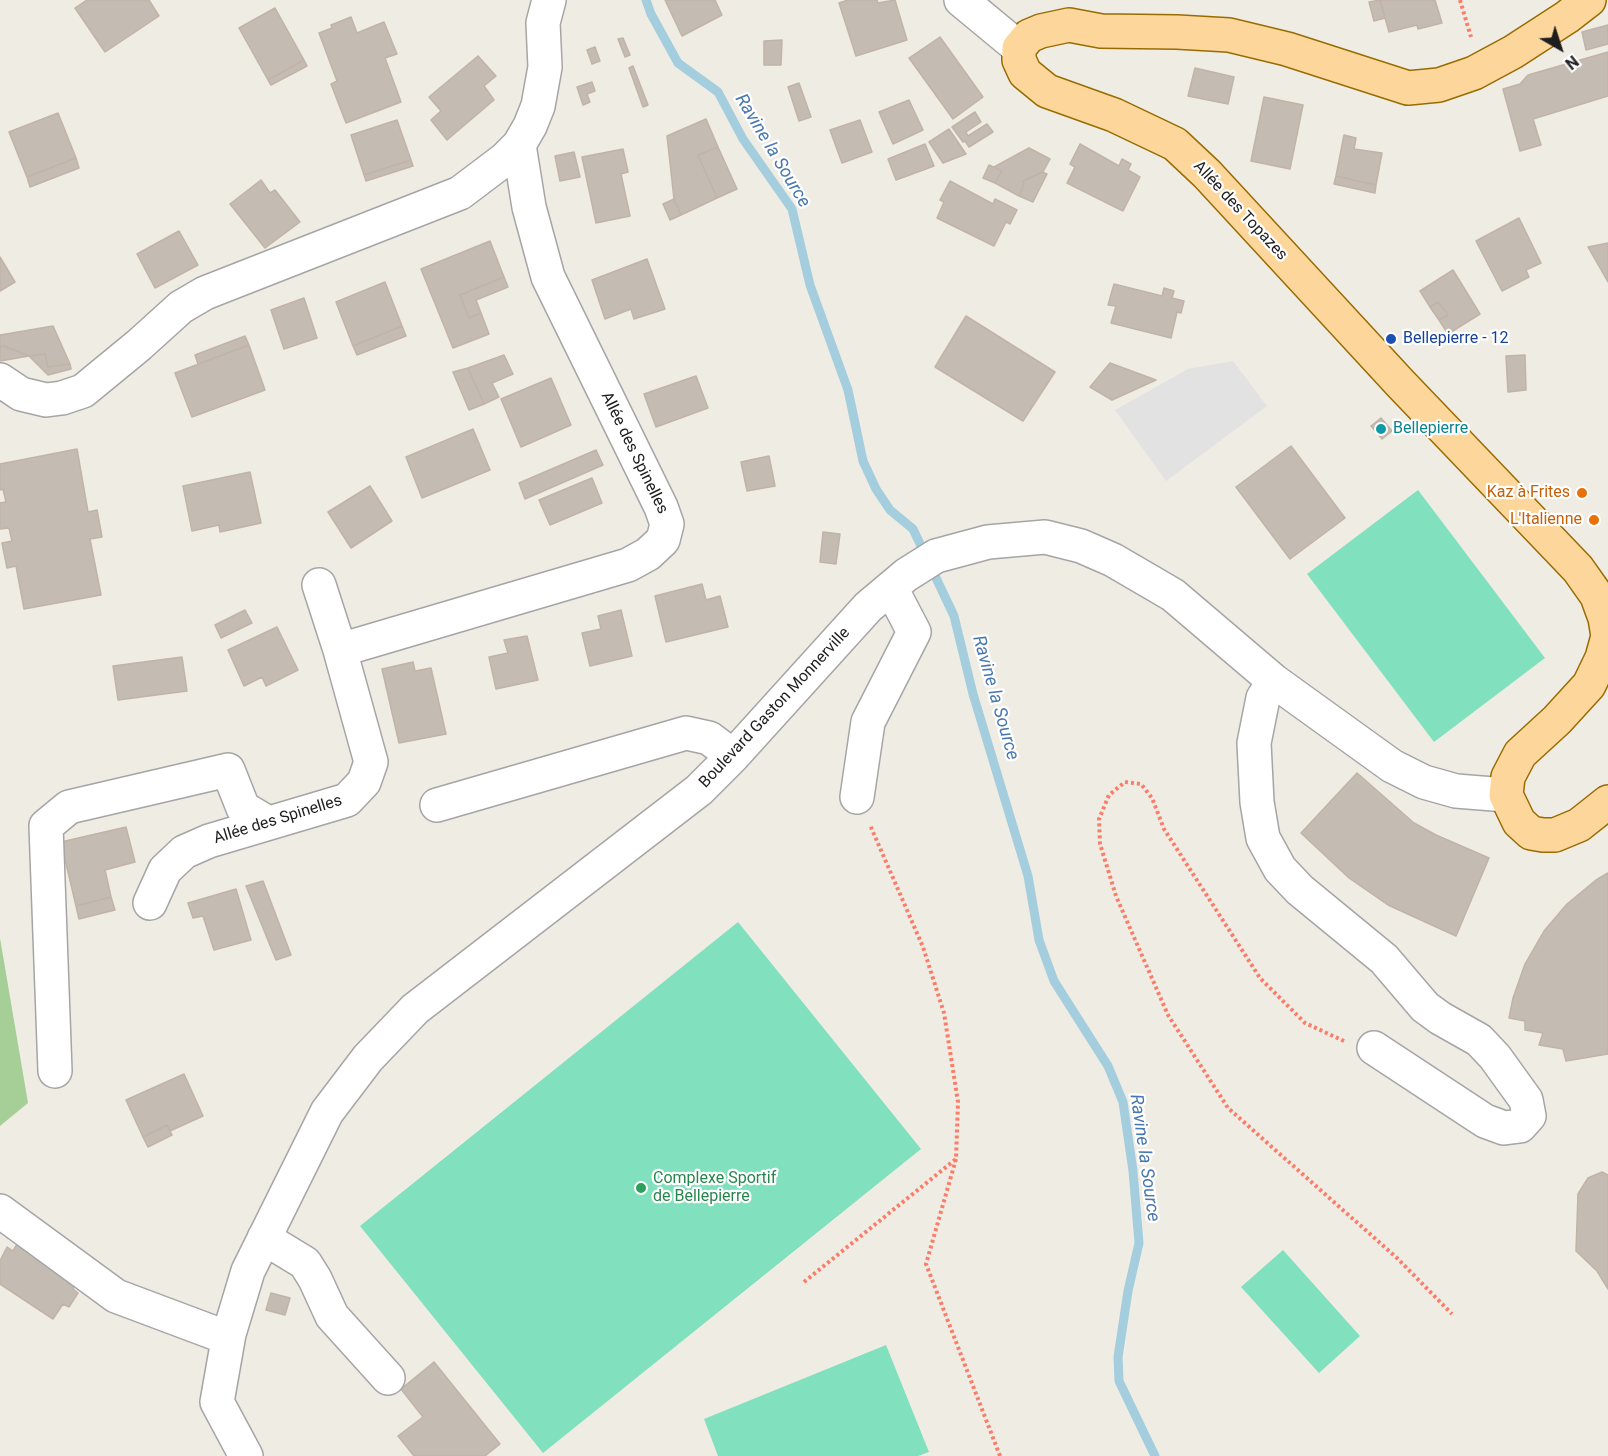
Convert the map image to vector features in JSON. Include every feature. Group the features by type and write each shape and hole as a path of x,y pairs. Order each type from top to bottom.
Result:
{"main road":[{"path":"1019,48 1029,36 1069,25 1101,32 1229,35 1408,87 1429,86 1439,85 1474,73 1513,52 1589,0"},
{"name":"Allée des Topazes","path":"1019,48 1019,60 1025,73 1047,91 1114,116 1175,144 1207,174 1400,383 1578,569 1597,596 1605,618 1608,636 1602,658 1588,685 1557,720 1520,754 1508,777 1506,795"},
{"path":"1506,795 1519,822 1531,833 1543,835 1555,835 1578,825 1608,802"}],"street":[{"path":"0,380 21,394 46,400 62,398 83,391 181,308 205,293 460,193 506,159 519,145 530,126 538,105 545,67 543,22 549,0"},
{"path":"961,0 1019,48"},
{"name":"Allée des Spinelles","path":"340,650 628,565 648,554 663,540 667,524 661,507 548,277 529,207 519,145"},
{"name":"Boulevard Gaston Monnerville","path":"246,1456 217,1402 228,1338 248,1271 327,1112 368,1058 415,1009 699,790 733,756 868,607 899,581 936,556 988,542 1045,537 1081,546 1113,560 1173,595 1274,681 1392,766 1424,782 1456,791 1506,795"},
{"path":"857,797 868,722 915,632 899,581"},
{"name":"Allée des Spinelles","path":"150,903 165,870 184,852 209,841 346,800 364,782 371,762 340,650 319,585"},
{"path":"1274,681 1263,698 1254,743 1257,802 1263,838 1280,869 1300,891 1383,958 1425,1007 1479,1040 1495,1057 1526,1100 1529,1116 1520,1126 1504,1128 1485,1121 1374,1048"},
{"path":"436,805 686,733 709,738 733,756"},
{"path":"55,1071 46,826 69,807 228,770 243,808 268,824"},
{"path":"0,1211 116,1296 228,1338"},
{"path":"264,1238 305,1263 315,1278 332,1316 388,1378"}],"path":[{"path":"1374,1048 1337,1040 1305,1023 1260,978 1164,830 1152,798 1141,784 1125,782 1109,795 1100,819 1100,844 1116,896 1168,1015 1228,1108 1397,1258 1452,1314"},
{"path":"857,797 923,947 944,1013 958,1102 956,1159 926,1264 1000,1456"},
{"path":"804,1282 956,1159"}],"green space":[{"path":"1418,490 1545,658 1434,742 1307,574"},
{"name":"Complexe Sportif de Bellepierre","path":"738,922 921,1149 543,1453 360,1226"},
{"path":"0,938 28,1103 0,1126"},
{"path":"1283,1250 1360,1336 1319,1373 1241,1287"},
{"path":"886,1345 929,1452 918,1456 718,1456 704,1419"}],"shaded area":[{"path":"1233,361 1267,406 1166,481 1115,410 1188,369"}],"building":[{"path":"87,0 149,0 159,16 105,52 75,8"},
{"path":"665,0 715,0 722,15 682,36"},
{"path":"848,0 877,0 878,3 895,0 907,40 856,56 839,3"},
{"path":"1380,0 1435,0 1442,23 1418,29 1417,25 1389,32"},
{"path":"1380,0 1385,18 1374,21 1369,2"},
{"path":"275,8 304,60 268,80 239,28"},
{"path":"351,17 357,33 384,22 397,54 385,58 401,102 346,123 331,84 337,81 319,33"},
{"path":"1608,25 1608,44 1586,50 1582,32"},
{"path":"940,37 983,97 953,119 909,58"},
{"path":"623,38 630,55 625,57 618,39"},
{"path":"782,40 781,65 764,65 764,41"},
{"path":"595,47 600,61 592,64 587,50"},
{"path":"1608,52 1608,96 1533,119 1541,145 1520,151 1503,89 1520,84 1528,75"},
{"path":"478,56 496,76 484,86 494,100 447,140 431,120 441,111 429,97"},
{"path":"304,60 307,66 271,85 268,80"},
{"path":"633,66 648,105 643,107 629,68"},
{"path":"1195,68 1234,77 1228,104 1188,96"},
{"path":"592,82 595,91 587,94 590,102 583,105 577,87"},
{"path":"799,83 811,117 799,121 788,87"},
{"path":"1264,97 1303,105 1290,169 1251,161"},
{"path":"909,100 923,130 893,144 879,112"},
{"path":"975,112 981,122 966,132 968,136 987,124 993,132 969,147 952,127"},
{"path":"58,113 76,158 27,177 9,132"},
{"path":"706,119 718,147 698,155 717,198 681,215 674,199 667,136"},
{"path":"397,120 411,160 364,175 351,135"},
{"path":"860,120 872,152 842,163 830,130"},
{"path":"949,129 966,154 943,163 929,142"},
{"path":"1344,135 1356,138 1354,149 1382,153 1376,185 1336,176"},
{"path":"925,144 934,166 896,180 888,159"},
{"path":"1080,144 1119,166 1122,159 1131,164 1128,170 1140,177 1123,211 1067,183 1075,167 1070,164"},
{"path":"718,147 737,189 717,198 698,155"},
{"path":"1029,148 1050,159 1043,172 1023,181 1019,196 995,183 1002,171 994,167"},
{"path":"623,149 628,172 621,174 630,216 596,223 582,157"},
{"path":"574,152 580,177 560,181 555,156"},
{"path":"76,158 79,168 30,187 27,177"},
{"path":"411,160 413,166 366,181 364,175"},
{"path":"989,165 1002,171 995,183 983,178"},
{"path":"1042,172 1047,174 1033,202 1019,196 1023,181"},
{"path":"1336,176 1376,185 1375,193 1334,184"},
{"path":"261,180 270,193 275,190 300,222 265,248 230,204"},
{"path":"950,181 993,204 995,199 1017,210 1010,224 1006,222 994,246 937,218 944,202 940,200"},
{"path":"674,199 681,215 670,220 663,204"},
{"path":"1519,218 1541,263 1526,270 1529,277 1502,291 1476,241"},
{"path":"179,231 198,265 155,288 137,254"},
{"path":"490,241 504,277 460,295 469,318 481,313 489,334 453,348 421,269"},
{"path":"1608,243 1608,282 1588,247"},
{"path":"0,257 15,282 0,291"},
{"path":"647,259 665,309 634,319 631,309 605,319 592,280"},
{"path":"1453,270 1480,314 1448,334 1439,320 1448,315 1438,302 1430,307 1420,291"},
{"path":"504,277 508,287 476,300 481,313 469,318 460,295"},
{"path":"385,282 402,326 353,346 336,302"},
{"path":"1114,284 1162,296 1164,288 1174,291 1172,298 1184,301 1181,313 1177,312 1171,338 1111,323 1116,306 1108,305"},
{"path":"304,298 317,338 284,349 271,310"},
{"path":"1438,302 1448,315 1439,320 1430,307"},
{"path":"966,316 1055,372 1023,421 935,367"},
{"path":"53,326 70,364 48,367 45,354 29,356 4,346 0,347 0,335"},
{"path":"402,326 406,336 357,355 353,346"},
{"path":"245,336 249,345 198,364 195,355"},
{"path":"249,345 265,390 192,417 175,373"},
{"path":"4,346 29,356 0,361 0,347"},
{"path":"45,354 48,367 70,364 71,369 48,375 29,356"},
{"path":"504,355 513,374 492,383 499,397 484,404 468,368"},
{"path":"1525,355 1526,390 1508,392 1506,356"},
{"path":"1110,363 1156,380 1112,400 1090,387"},
{"path":"468,368 484,404 469,410 453,372"},
{"path":"696,376 708,408 656,427 644,394"},
{"path":"551,378 571,425 521,447 501,399"},
{"name":"Bellepierre","path":"1381,418 1392,431 1382,439 1371,426"},
{"path":"473,429 490,470 422,498 406,457"},
{"path":"1291,446 1345,518 1290,559 1236,487"},
{"path":"77,449 88,512 97,510 102,537 90,539 101,595 24,609 16,566 7,568 2,543 12,541 9,528 0,529 0,503 6,502 3,489 0,490 0,464"},
{"path":"596,450 603,465 525,499 519,483"},
{"path":"769,456 775,486 747,491 741,462"},
{"path":"250,472 261,523 220,532 219,525 192,531 183,486"},
{"path":"592,478 602,503 550,525 539,500"},
{"path":"370,486 392,521 351,548 328,512"},
{"path":"823,532 840,534 836,564 820,562"},
{"path":"702,584 706,600 720,596 728,627 666,642 655,596"},
{"path":"245,610 252,623 221,638 215,625"},
{"path":"621,610 632,656 590,666 582,633 601,629 598,616"},
{"path":"277,627 298,670 266,686 262,677 244,686 228,650"},
{"path":"527,636 538,680 496,689 489,657 508,653 504,640"},
{"path":"182,657 187,691 118,700 113,666"},
{"path":"413,662 415,671 431,668 446,734 399,743 382,669"},
{"path":"1357,773 1414,823 1489,858 1456,936 1388,905 1349,878 1301,833"},
{"path":"126,827 135,862 105,870 111,897 76,906 61,842"},
{"path":"1608,873 1608,1054 1566,1061 1563,1049 1539,1045 1543,1033 1525,1030 1525,1021 1509,1018 1513,998 1525,964 1544,931 1567,904"},
{"path":"263,881 291,955 276,960 246,886"},
{"path":"236,889 251,940 214,950 203,916 193,918 188,903"},
{"path":"111,897 115,910 79,919 76,906"},
{"path":"184,1074 203,1116 170,1131 167,1125 143,1137 126,1100"},
{"path":"167,1125 172,1135 148,1147 143,1137"},
{"path":"1602,1172 1608,1175 1608,1289 1597,1271 1576,1251 1578,1194 1588,1178"},
{"path":"20,1239 80,1279 73,1289 78,1293 69,1307 63,1304 53,1319 0,1284 0,1261 7,1247 13,1251"},
{"path":"271,1293 290,1298 285,1315 266,1310"},
{"path":"434,1362 500,1444 485,1456 414,1456 398,1436 423,1417 401,1389"}],"waterway":[{"name":"Ravine la Source","path":"646,0 651,14 678,63 718,92 743,139 792,209 810,285 848,390 863,461 876,489 890,510 913,529 954,616 973,694 1028,876 1039,940 1054,981 1108,1066 1123,1102 1133,1171 1139,1243 1128,1291 1118,1357 1119,1381 1155,1456"}],"place":[{"name":"Bellepierre - 12","path":"1391,339"},
{"name":"Bellepierre","path":"1381,429"},
{"name":"Kaz à Frites","path":"1582,493"},
{"name":"L'Italienne","path":"1594,520"},
{"name":"Complexe Sportif de Bellepierre","path":"641,1188"}]}
